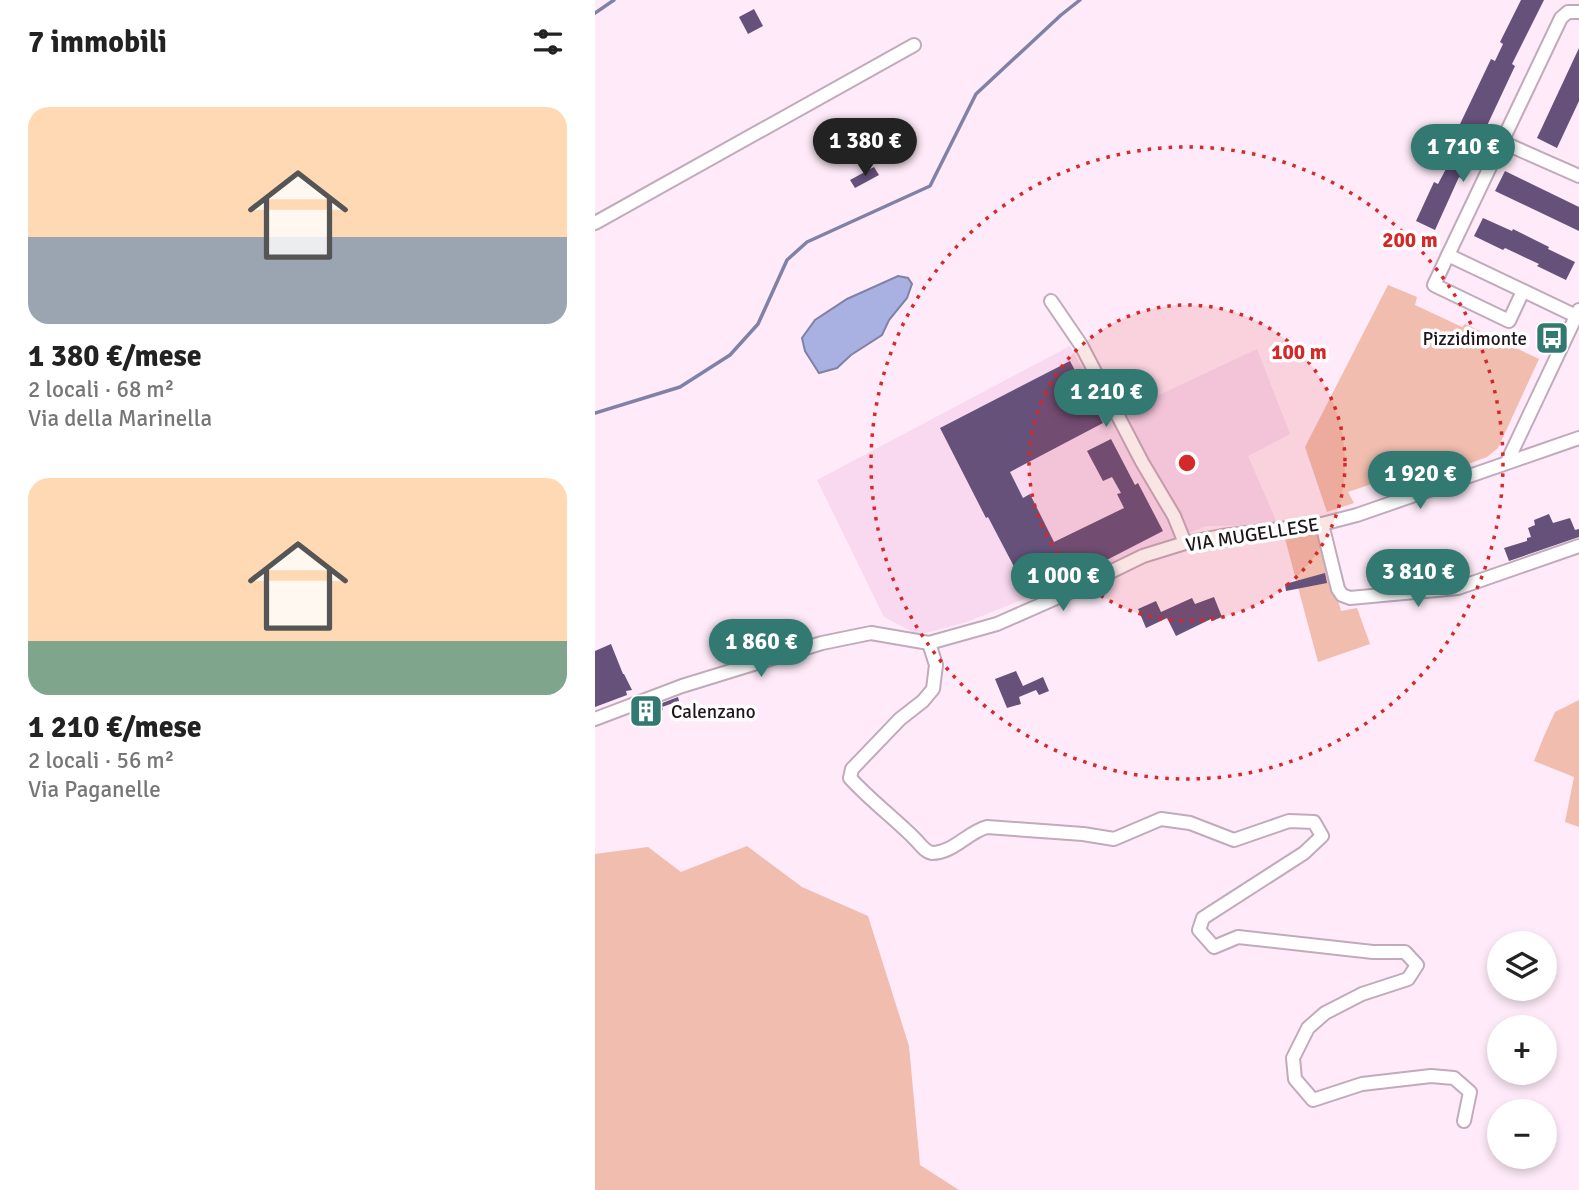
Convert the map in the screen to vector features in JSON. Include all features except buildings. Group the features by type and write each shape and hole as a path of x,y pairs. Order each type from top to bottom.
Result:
{"street":[{"path":"1523,291 1509,321 1434,285 1561,18 1568,12 1579,12"},
{"path":"595,223 914,45"},
{"path":"1502,142 1579,176"},
{"path":"1448,255 1577,313 1507,462"},
{"path":"1051,301 1080,345 1174,516 1185,543"},
{"name":"VIA MUGELLESE","path":"929,643 997,624 1143,556 1185,543 1322,524 1357,515 1579,438"},
{"path":"1322,524 1338,589 1342,595 1350,598 1458,588 1579,546"},
{"path":"595,719 682,685 823,643 871,633 929,643 936,665 933,689 852,769 850,778 899,822 925,850 933,853 952,847 978,829 987,827 1114,839 1161,819 1190,823 1234,840 1289,821 1314,822 1322,836 1304,853 1203,918 1199,930 1214,947 1238,937 1373,953 1405,952 1417,965 1408,979 1362,995 1325,1013 1308,1028 1293,1058 1294,1079 1313,1100 1362,1084 1431,1076 1454,1078 1471,1092 1464,1121"}],"shaded area":[{"path":"1388,285 1417,297 1415,305 1462,327 1465,324 1539,359 1498,448 1487,457 1449,471 1439,461 1348,492 1354,503 1327,512 1305,447"},
{"path":"1070,346 1110,418 1257,349 1290,434 1248,456 1278,525 1206,526 967,622 918,635 884,617 817,480"},
{"path":"1318,529 1341,611 1357,608 1370,644 1318,662 1284,535"},
{"path":"1579,700 1579,827 1565,822 1574,777 1534,761 1555,712"},
{"path":"747,846 802,887 868,916 909,1046 920,1165 959,1190 595,1190 595,854 648,847 681,872"}],"water":[{"path":"898,276 908,278 912,284 907,298 889,320 882,335 851,355 837,368 819,373 805,351 802,338 815,320 847,299"}],"waterway":[{"path":"595,13 614,0"},
{"path":"595,413 680,387 730,355 758,324 787,260 807,242 930,186 976,94 1080,0"}],"place":[{"name":"Pizzidimonte","path":"1552,338"},
{"name":"Calenzano","path":"646,711"}]}
